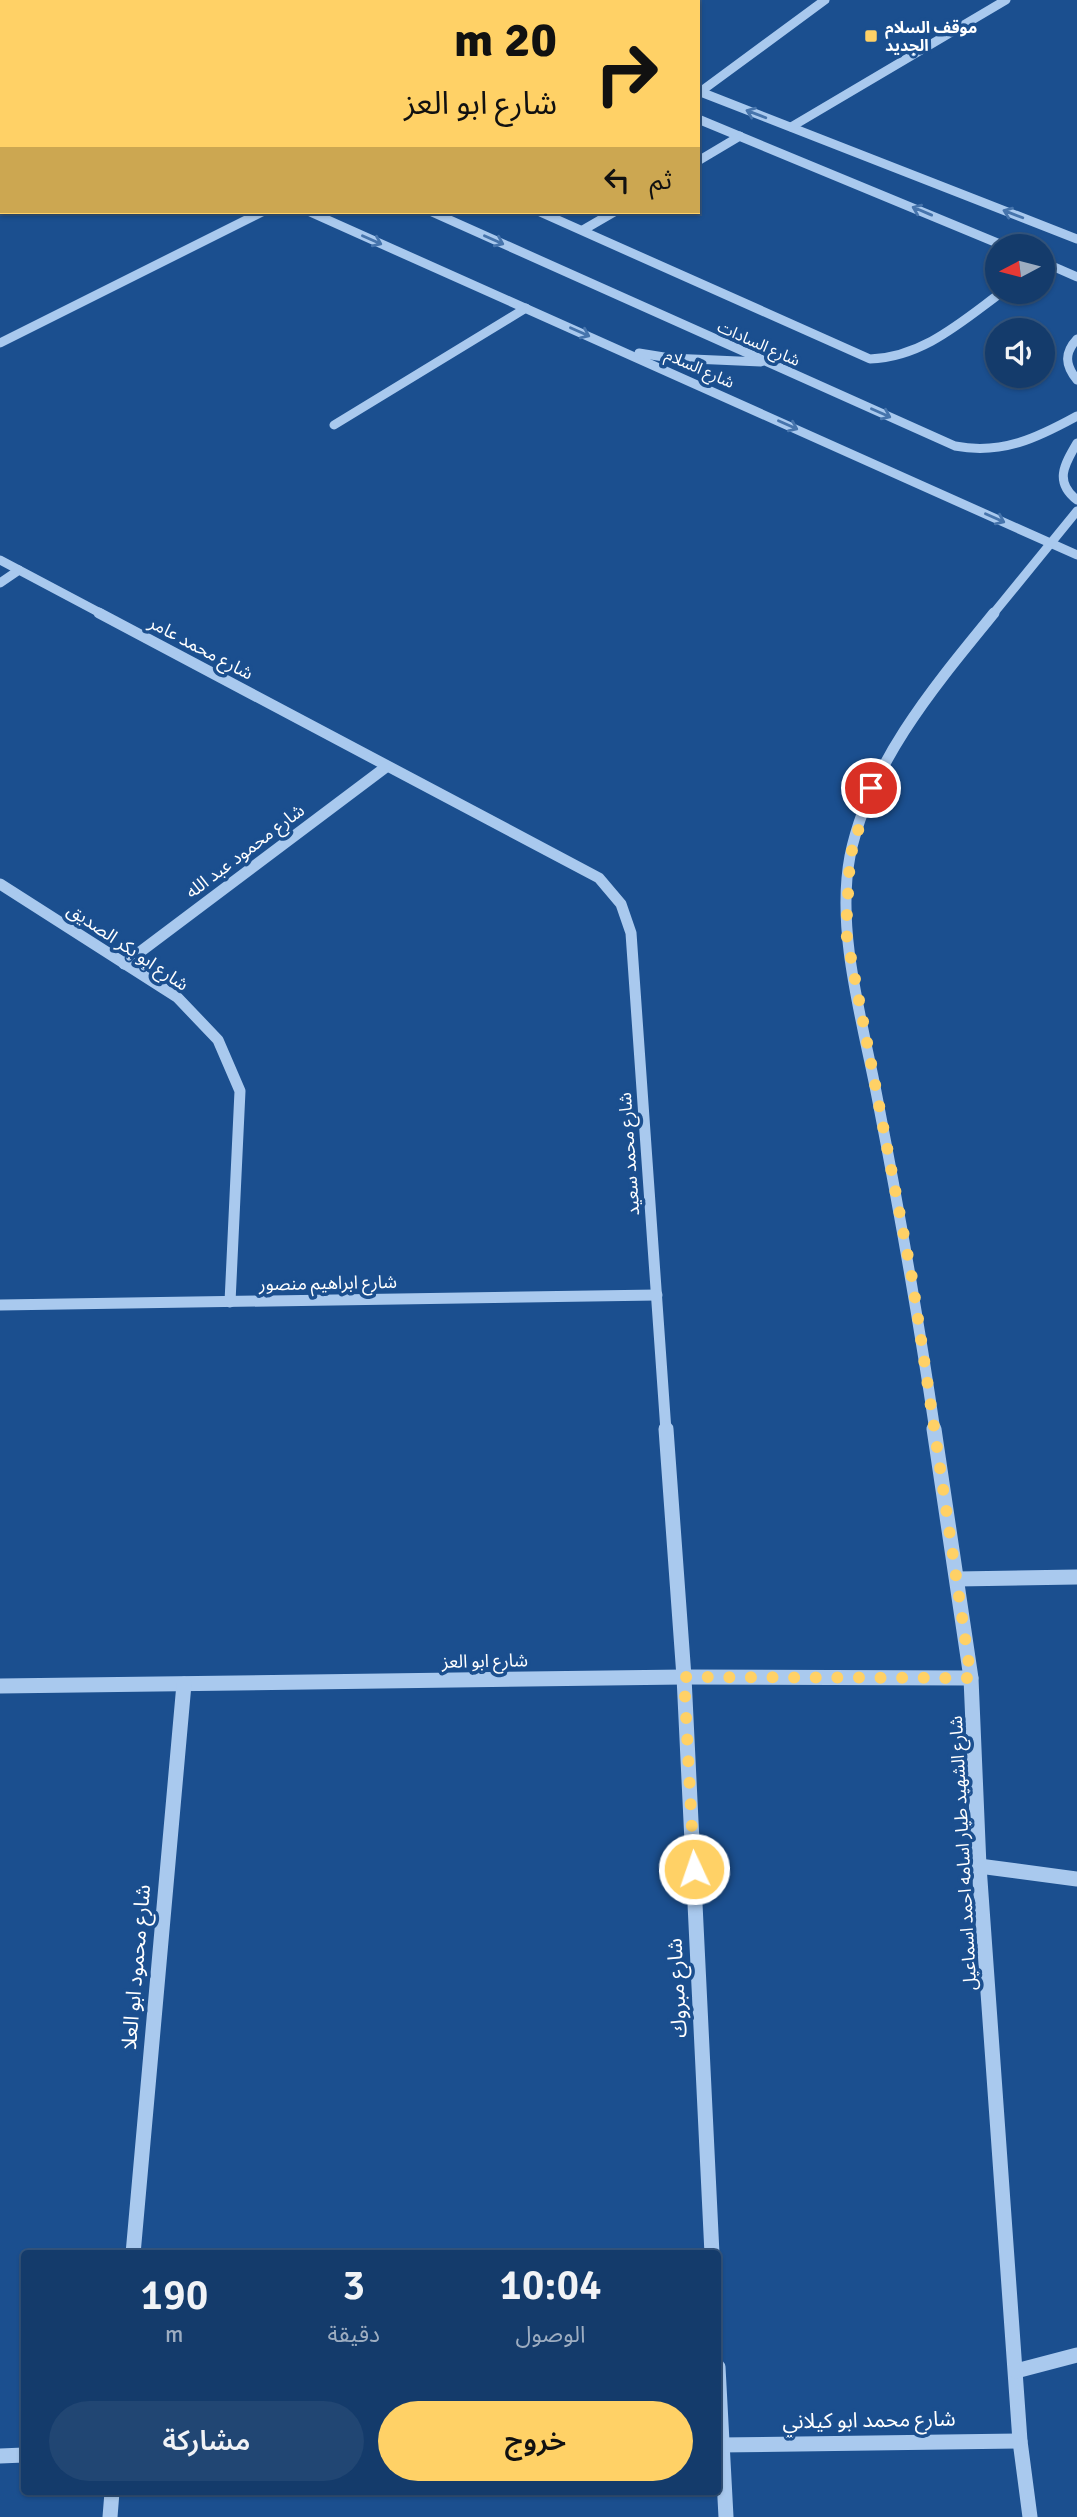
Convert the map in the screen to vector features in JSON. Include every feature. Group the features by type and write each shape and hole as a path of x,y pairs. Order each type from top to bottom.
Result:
{"street":[{"path":"700,90 825,0"},
{"path":"791,127 1006,0"},
{"path":"700,91 1077,239"},
{"path":"700,120 985,238"},
{"path":"700,160 740,136"},
{"path":"0,343 258,214"},
{"name":"شارع السلام","path":"314,214 1077,555"},
{"name":"شارع السادات","path":"436,214 969,450 1010,449 1077,416"},
{"path":"547,214 870,359 893,359 912,353 985,304"},
{"path":"583,230 611,214"},
{"path":"1055,268 1077,277"},
{"path":"334,425 526,308"},
{"path":"1077,339 1066,352 1065,361 1077,380"},
{"path":"622,350 670,358 767,362"},
{"path":"1077,443 1060,473 1060,481 1064,490 1077,500"},
{"name":"شارع الشهيد طيار اسامه احمد اسماعيل","path":"1030,2517 1020,2441 979,1866 971,1678 910,1265 846,932 850,857 871,788 907,726 937,683 1077,511"},
{"name":"شارع محمد عامر","path":"0,559 386,767"},
{"path":"0,583 19,570"},
{"name":"شارع محمود عبد الله","path":"124,964 386,767"},
{"name":"شارع محمد سعيد","path":"386,767 599,878 621,904 631,933 684,1677"},
{"name":"شارع ابو بكر الصديق","path":"0,884 177,997 218,1040 240,1091 230,1302"},
{"name":"شارع ابراهيم منصور","path":"0,1305 657,1295"},
{"path":"957,1579 1077,1577"},
{"name":"شارع ابو العز","path":"0,1686 684,1677 971,1678"},
{"name":"شارع مبروك","path":"684,1677 712,2250"},
{"name":"شارع محمود ابو العلا","path":"133,2250 184,1684"},
{"path":"979,1866 1077,1879"},
{"path":"1016,2371 1077,2355"},
{"name":"شارع محمد ابو كيلاني","path":"721,2445 1020,2441"},
{"path":"0,2456 21,2455"},
{"path":"721,2466 726,2517"},
{"path":"110,2517 112,2495"}],"place":[{"name":"موقف السلام الجديد","path":"871,36"}],"route":[{"path":"694,1869 684,1677 971,1678 912,1278 846,932 850,857 871,788"}]}
